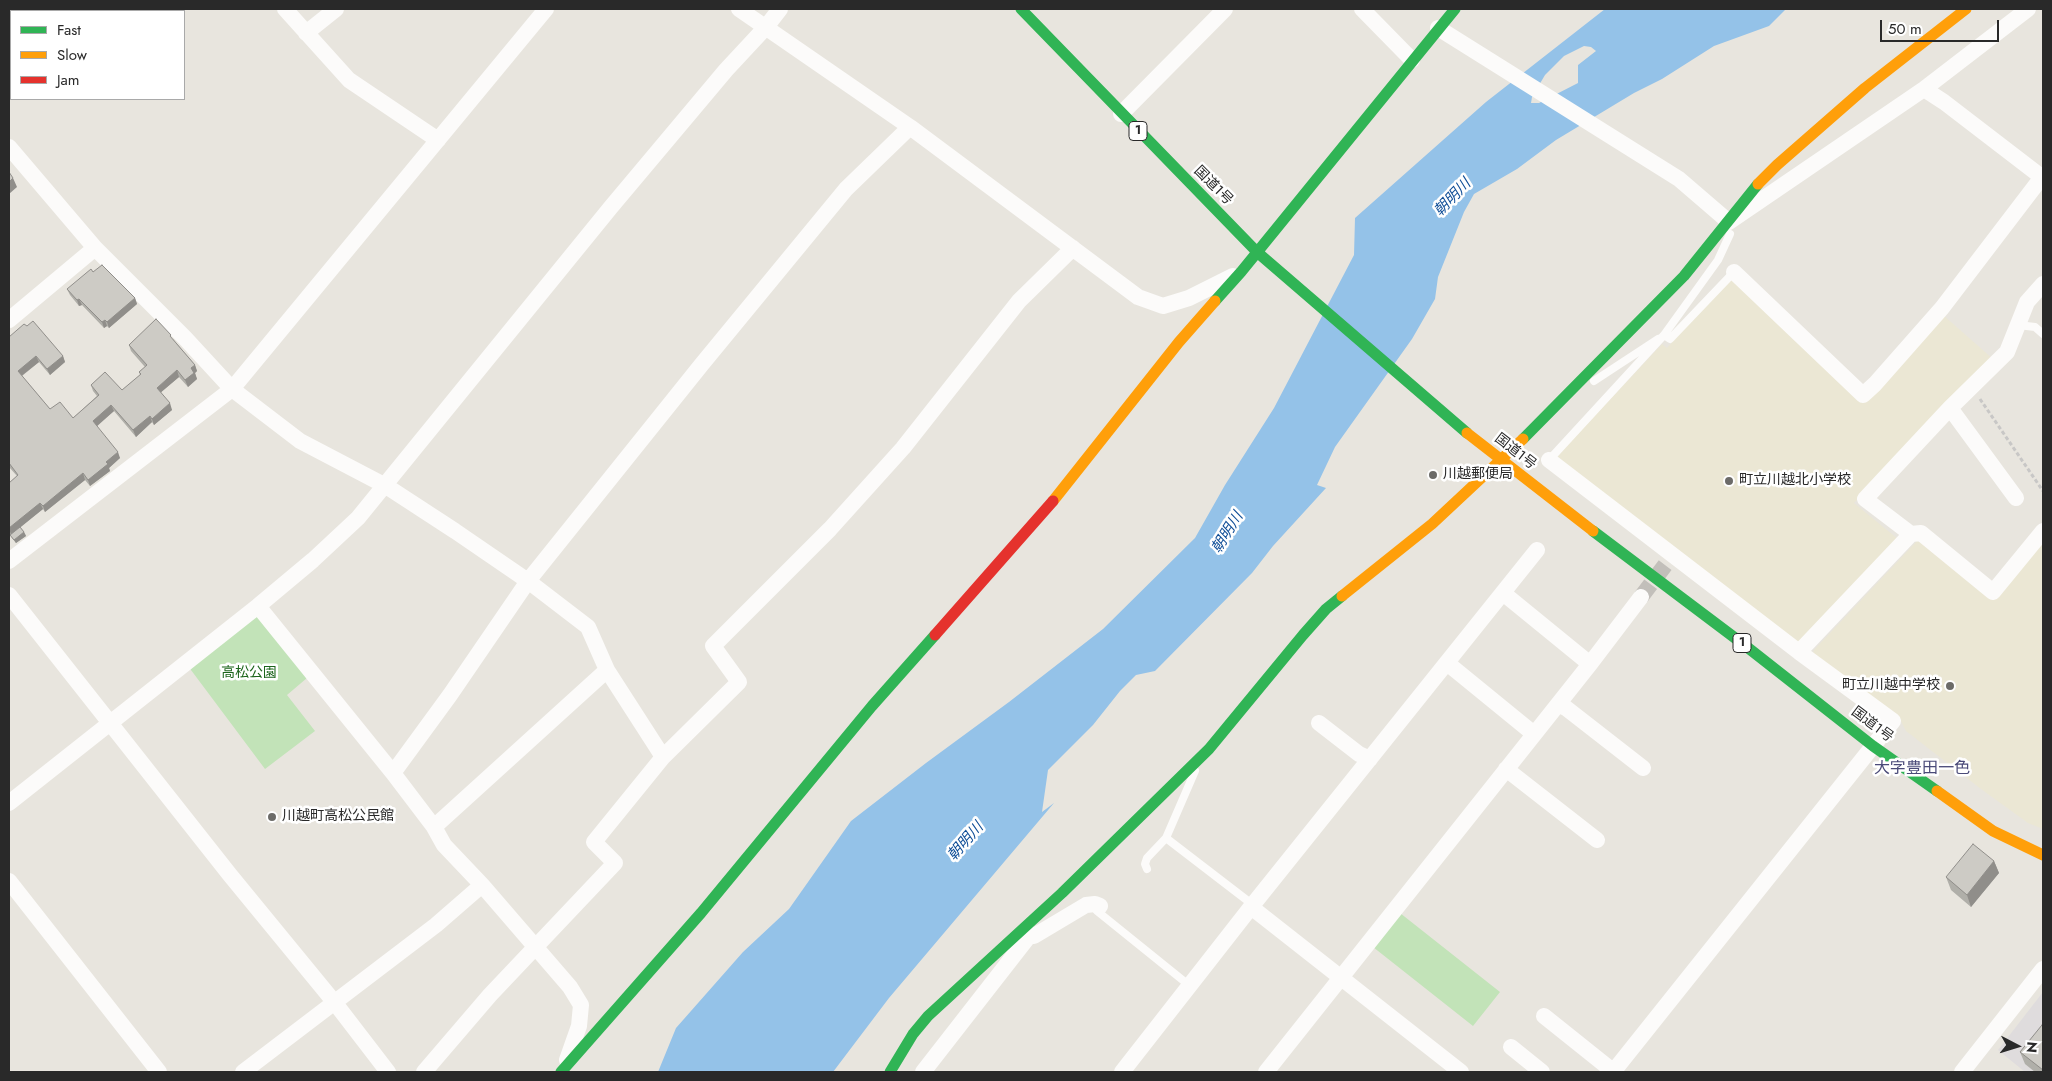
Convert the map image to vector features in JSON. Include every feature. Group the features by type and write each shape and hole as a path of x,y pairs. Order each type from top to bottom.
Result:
{"main road":[{"name":"国道1号","path":"1021,9 1256,252 1448,418 1499,460 1748,647 1873,746 1993,831 2043,855"},
{"path":"562,1071 701,913 872,706 1056,497 1179,342 1241,272 1454,9"},
{"path":"890,1072 913,1034 928,1016 1027,930 1062,893 1198,760 1326,609 1432,524 1535,427 1684,276 1729,222 1755,187 1810,135 1865,88 1966,9"}],"street":[{"path":"285,9 348,80 438,140"},
{"path":"306,33 336,9"},
{"path":"9,561 232,390 546,9"},
{"path":"740,9 910,127 1138,297 1163,306 1189,298 1241,272"},
{"path":"9,803 258,606 313,560 358,518 386,486 416,446 611,207 780,9"},
{"path":"1121,114 1225,9"},
{"path":"1362,9 1412,60"},
{"path":"1438,28 1678,179 1729,222 1924,89 2028,9"},
{"path":"1734,272 1863,395 1875,384 1942,308 2043,177 1924,89"},
{"path":"393,773 450,695 528,582 702,364 846,189 910,127"},
{"path":"9,147 95,248 185,338 232,390 300,441 386,486 528,582 588,627 607,670 663,757"},
{"path":"9,320 95,248"},
{"path":"424,1072 490,995 615,863 594,842 663,757 739,682 713,646 830,529 897,456 1019,301 1073,248"},
{"path":"1911,534 1865,499 1950,408 2007,352 2027,302 2043,284"},
{"path":"1950,408 2016,498"},
{"path":"1544,1016 1614,1072 1893,721 1671,558 1548,460"},
{"path":"1799,652 1911,534 1921,533 1993,592 2043,531"},
{"path":"1122,1072 1251,907 1537,550"},
{"path":"1503,593 1590,664"},
{"path":"9,595 230,876 335,1003 388,1072"},
{"path":"1266,1072 1641,597"},
{"path":"258,606 393,773 434,827 444,845 482,885 570,987 581,1005 579,1026 562,1071"},
{"path":"1447,662 1534,734"},
{"path":"434,827 607,670"},
{"path":"1558,704 1566,708 1642,768"},
{"path":"1319,723 1359,754 1370,759"},
{"path":"1506,769 1597,840"},
{"path":"9,881 160,1072"},
{"path":"243,1072 436,925 482,885"},
{"path":"923,1072 1027,930 1034,936 1086,905 1095,904 1099,909"},
{"path":"1251,907 1462,1072"},
{"path":"1965,1071 2043,969"},
{"path":"1511,1047 1542,1072"}],"lane":[{"path":"1548,460 1664,335 1718,260 1734,227 1729,222"},
{"path":"1664,335 1670,339 1734,272"},
{"path":"2017,325 2035,327 2043,334"},
{"path":"1576,384 1592,382 1664,335"},
{"path":"1147,869 1145,864 1147,858 1166,838 1193,780 1198,760"},
{"path":"1166,838 1248,901 1251,907"},
{"path":"1099,909 1190,986"}],"path":[{"path":"1972,387 2043,492"}],"shaded area":[{"name":"町立川越北小学校","path":"1731,277 1863,401 1943,315 1993,359 1854,503 1898,539 1800,644 1554,459 1662,344 1667,348"},
{"name":"町立川越中学校","path":"2043,539 2043,829 2028,823 1981,789 1906,731 1900,719 1813,653 1917,541 1992,600"},
{"path":"2043,992 2043,1072 2025,1072 1998,1050"}],"green space":[{"name":"高松公園","path":"257,613 307,678 287,695 315,731 265,769 188,666"},
{"path":"1400,913 1500,992 1473,1026 1373,947"}],"water":[{"name":"朝明川","path":"1605,9 1786,9 1769,26 1714,46 1662,79 1634,93 1556,140 1517,169 1474,194 1464,212 1438,277 1435,299 1412,339 1335,447 1317,485 1326,488 1273,546 1252,573 1155,671 1136,675 1120,691 1093,725 1048,770 1042,812 1054,803 889,998 833,1072 658,1072 676,1028 743,952 789,909 851,821 1103,629 1195,538 1225,485 1274,408 1354,255 1355,218 1486,102","holes":["1584,46 1591,47 1596,51 1578,65 1578,83 1539,103 1531,103 1532,97 1545,75 1564,56"]}],"building":[{"path":"9,172 13,178 9,182"},
{"path":"102,265 135,298 107,322 105,320 102,322 67,289 91,269 93,272"},
{"path":"156,319 195,365 191,368 194,373 185,380 177,370 157,388 170,403 152,419 150,416 133,430 111,405 93,421 118,452 106,462 108,464 88,480 83,473 43,506 40,503 9,528 9,483 18,475 9,463 9,337 24,324 27,326 33,321 63,356 47,369 36,356 18,371 50,409 60,402 73,418 99,395 91,385 105,372 122,390 141,374 139,372 147,365 129,345"},
{"path":"20,527 24,532 14,540 10,535"},
{"path":"1973,844 1994,861 1967,895 1946,877"},
{"path":"2043,1026 2043,1070 2020,1052"}],"tunnel":[{"path":"1641,597 1669,560"}],"traffic: fast":[{"path":"1021,9 1257,252 1467,433"},
{"path":"1215,301 1241,272 1455,9"},
{"path":"1523,439 1684,276 1758,184"},
{"path":"1593,531 1747,647 1873,746 1937,791"},
{"path":"890,1072 913,1034 928,1016 1062,893 1209,749 1303,635 1326,609 1342,596"},
{"path":"561,1072 701,913 872,706 935,635"}],"traffic: slow":[{"path":"1758,184 1865,88 1966,9"},
{"path":"1053,501 1179,342 1215,301"},
{"path":"1467,433 1593,531"},
{"path":"1342,596 1432,524 1523,439"},
{"path":"1937,791 1993,831 2043,855"}],"traffic: jam":[{"path":"935,635 1053,501"}],"place":[{"name":"川越郵便局","path":"1433,475"},
{"name":"町立川越北小学校","path":"1729,481"},
{"name":"町立川越中学校","path":"1950,686"},
{"name":"川越町高松公民館","path":"272,817"}],"district":[{"name":"大字豊田一色","path":"1922,769"}]}
